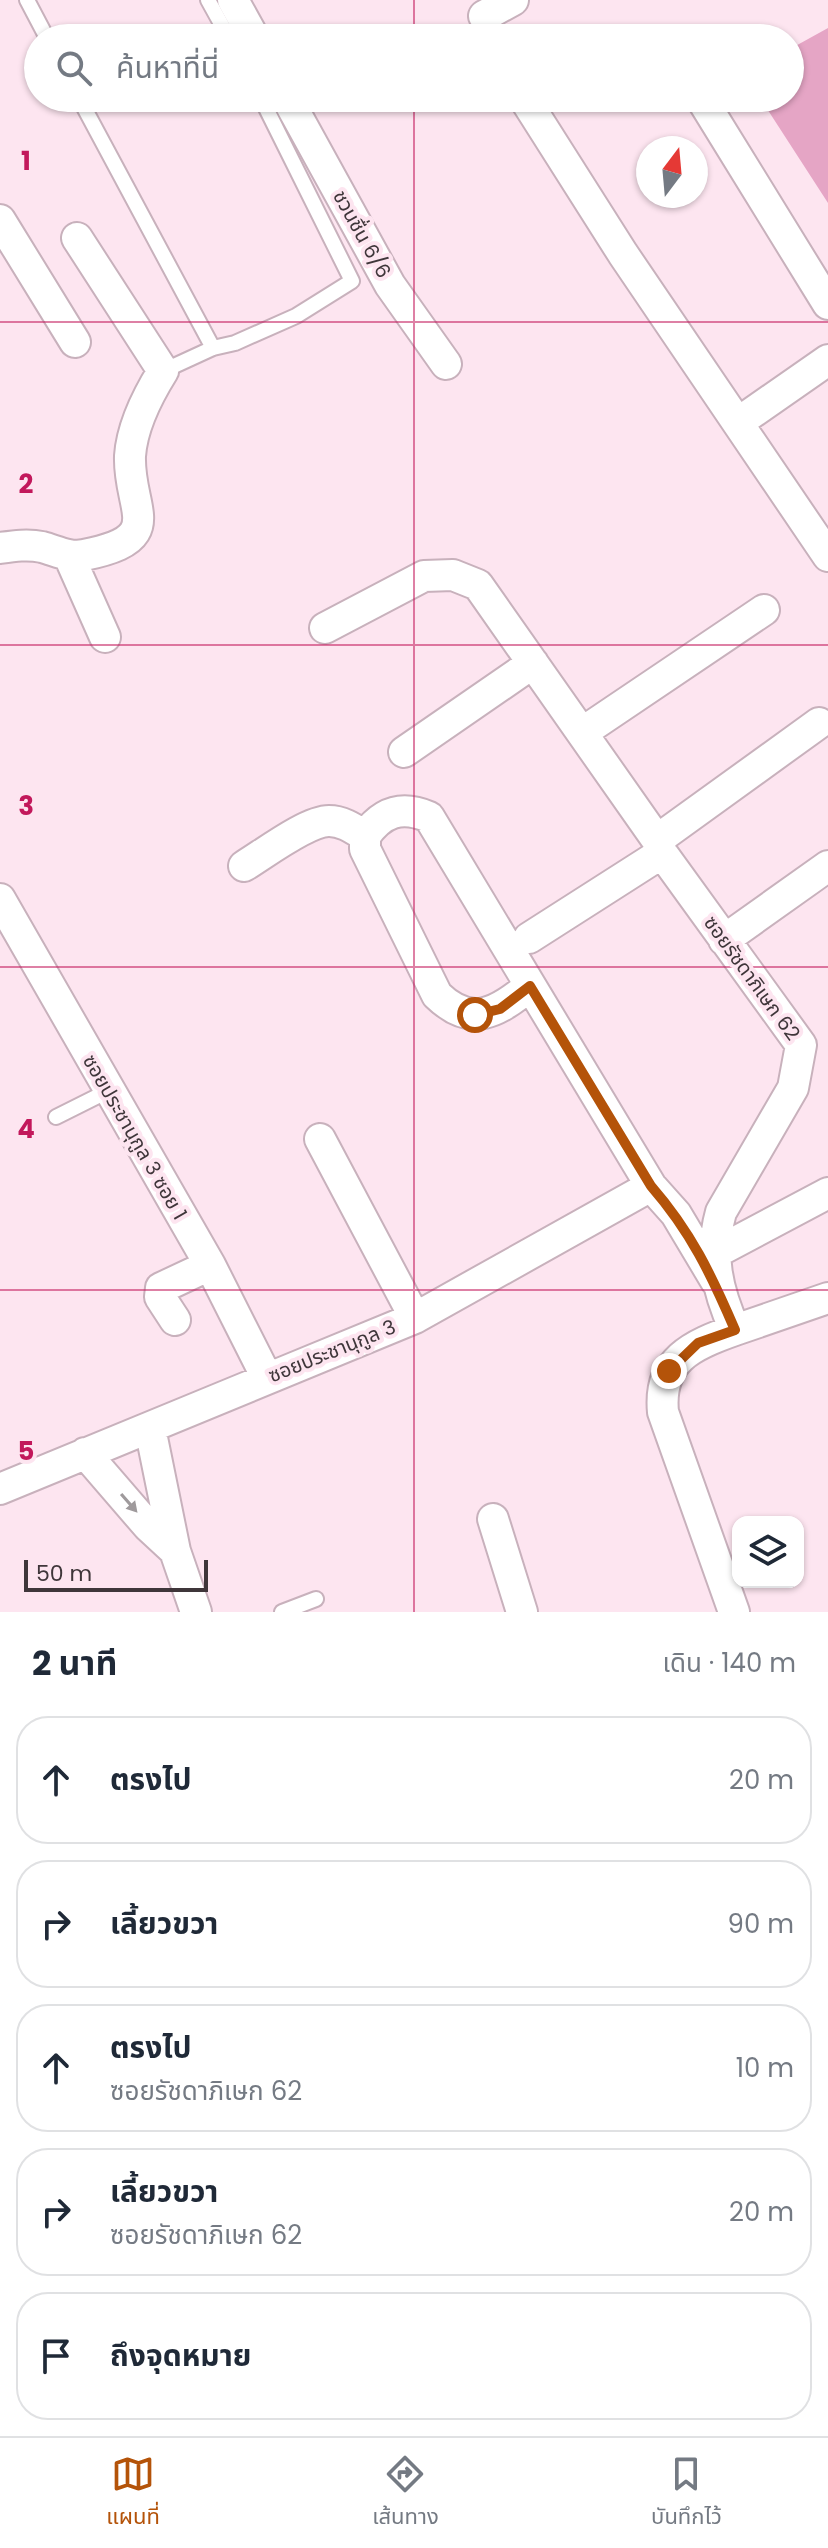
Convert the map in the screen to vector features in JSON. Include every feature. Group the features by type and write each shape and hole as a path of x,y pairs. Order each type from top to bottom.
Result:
{"street":[{"path":"233,0 246,24"},
{"path":"484,16 513,0"},
{"name":"ชวนชื่น 6/6","path":"295,112 390,285 446,364"},
{"path":"536,112 616,243 828,556"},
{"path":"710,112 828,304"},
{"path":"0,220 75,342"},
{"path":"0,548 24,545 69,556 115,545 134,535 140,524 130,457 146,403 163,371 77,238"},
{"path":"739,422 828,360"},
{"path":"69,556 105,637"},
{"name":"ซอยรัชดาภิเษก 62","path":"325,628 424,576 453,575 478,585 583,732 724,940 801,1045 793,1088 721,1212 716,1267 735,1330"},
{"path":"583,732 764,610"},
{"path":"404,752 533,663"},
{"path":"529,938 660,847 819,723"},
{"path":"530,986 500,1009 475,1015 451,1009 437,995 365,849 365,836 378,818 410,809 429,817 651,1186 716,1267 828,1193"},
{"path":"244,866 313,825 329,821 346,824 365,836"},
{"path":"724,940 828,866"},
{"name":"ซอยประชานุกูล 3 ซอย 1","path":"0,899 210,1265 266,1376"},
{"path":"320,1139 415,1318"},
{"name":"ซอยประชานุกูล 3","path":"0,1489 150,1428 266,1376 415,1318 651,1186"},
{"path":"175,1320 160,1297 161,1288 210,1265"},
{"path":"734,1612 663,1412 661,1390 669,1371 698,1343 828,1298"},
{"path":"150,1428 175,1551 196,1612"},
{"path":"85,1453 148,1526 175,1551"},
{"path":"493,1519 522,1612"}],"lane":[{"path":"27,0 40,24"},
{"path":"208,0 221,24"},
{"path":"87,112 213,348"},
{"path":"163,371 296,316 352,281 268,112"},
{"path":"56,1117 108,1091"},
{"path":"282,1612 316,1599"}],"shaded area":[{"path":"828,28 828,203 769,112 804,112 804,41"}],"route":[{"path":"475,1015 500,1009 530,986 651,1186 676,1214 716,1281 735,1330 698,1343 669,1371"}]}
